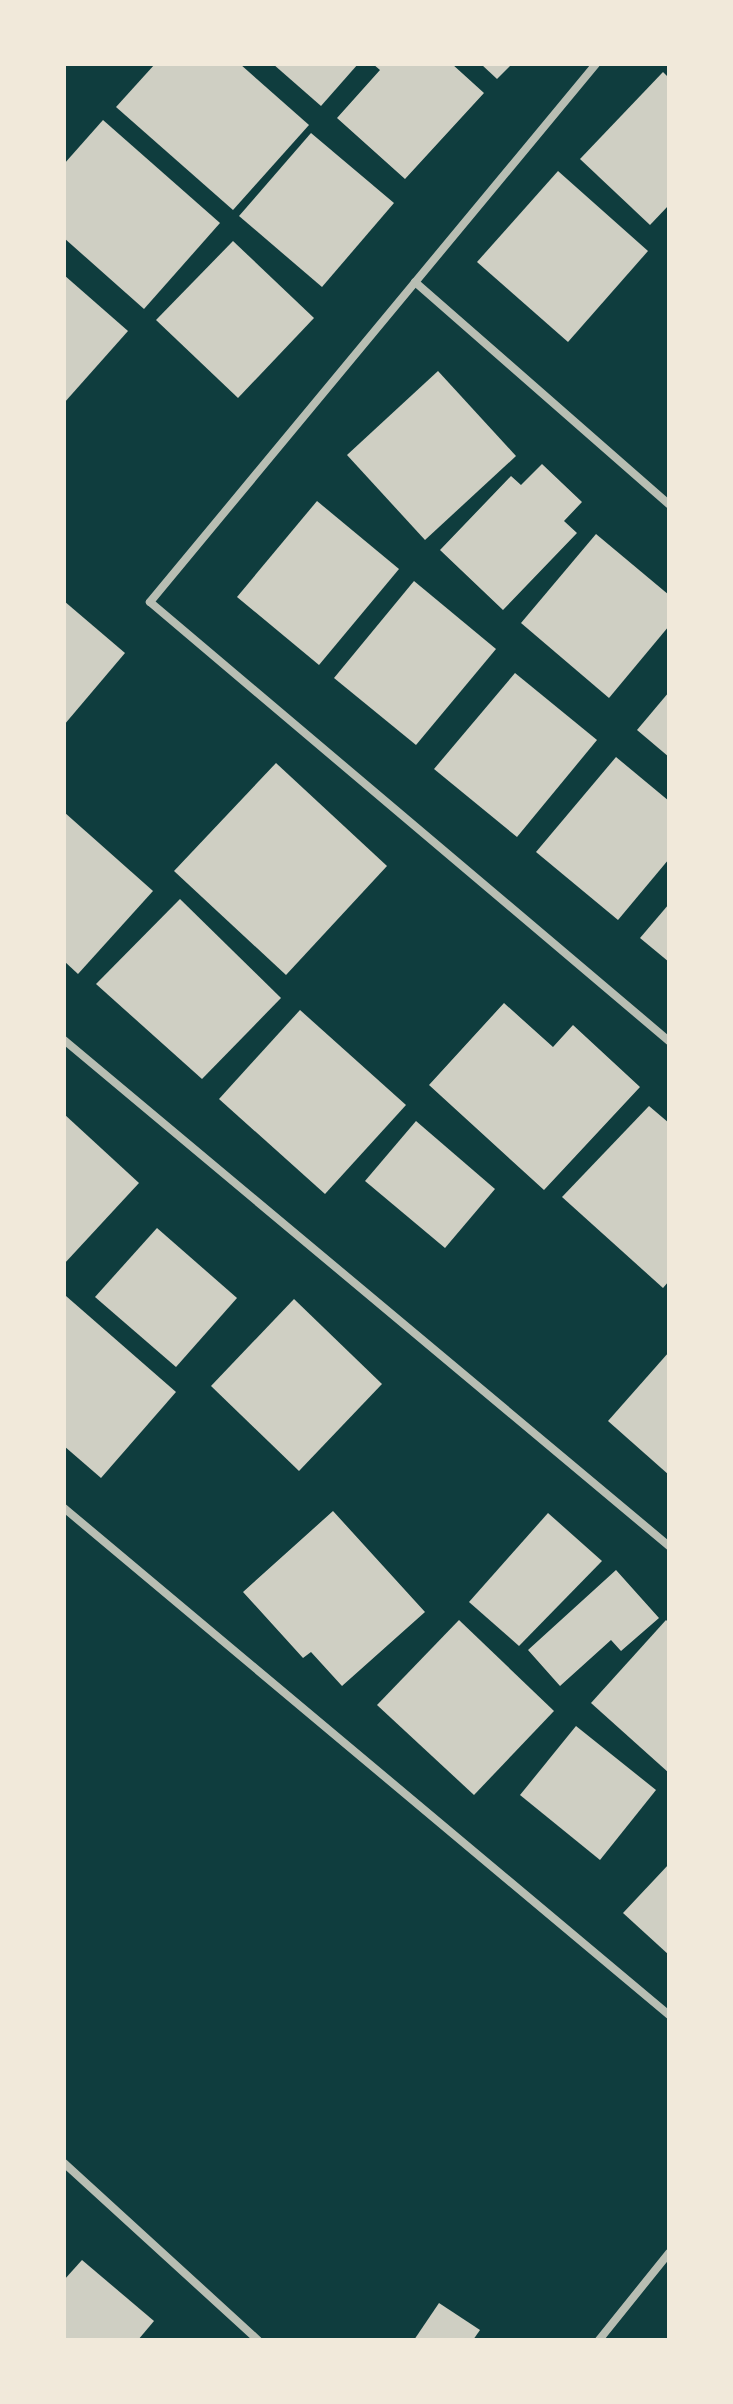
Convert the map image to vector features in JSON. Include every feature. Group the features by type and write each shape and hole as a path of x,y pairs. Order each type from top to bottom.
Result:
{"street":[{"path":"596,64 150,602 669,1041"},
{"path":"415,282 669,504"},
{"path":"64,1040 669,1546"},
{"path":"64,1508 669,2015"},
{"path":"64,2163 258,2340"},
{"path":"599,2340 669,2253"}],"building":[{"path":"155,64 240,64 309,125 233,210 116,107"},
{"path":"273,64 358,64 321,106"},
{"path":"373,64 452,64 484,93 405,179 337,118 380,70"},
{"path":"481,64 512,64 497,79"},
{"path":"663,72 669,78 669,205 650,225 580,159"},
{"path":"103,120 220,223 144,309 64,238 64,164"},
{"path":"311,133 394,203 322,287 239,216"},
{"path":"558,171 648,251 568,342 477,262"},
{"path":"233,241 314,318 238,398 156,320"},
{"path":"64,275 128,331 64,403"},
{"path":"438,371 516,456 425,540 347,455"},
{"path":"542,464 582,502 564,521 577,533 503,610 440,550 511,476 521,485"},
{"path":"317,501 399,569 319,665 237,597"},
{"path":"596,534 669,595 669,626 609,698 521,623"},
{"path":"414,581 496,649 416,745 334,678"},
{"path":"64,601 125,653 64,725"},
{"path":"515,673 597,740 517,837 434,769"},
{"path":"669,692 669,757 637,730"},
{"path":"616,757 669,801 669,859 618,920 536,852"},
{"path":"276,763 387,866 286,975 174,871"},
{"path":"64,812 153,891 78,974 64,961"},
{"path":"180,899 281,998 202,1079 96,984"},
{"path":"669,904 669,962 640,938"},
{"path":"504,1003 553,1047 573,1025 640,1087 544,1190 429,1085"},
{"path":"300,1010 406,1105 325,1194 219,1099"},
{"path":"649,1106 669,1123 669,1281 663,1288 562,1197"},
{"path":"64,1114 139,1183 64,1264"},
{"path":"416,1121 495,1189 445,1248 365,1181"},
{"path":"157,1228 237,1298 176,1367 95,1297"},
{"path":"66,1296 176,1392 101,1478 64,1446"},
{"path":"294,1299 382,1384 299,1471 211,1386"},
{"path":"669,1352 669,1475 608,1421"},
{"path":"333,1511 425,1612 342,1686 311,1652 303,1658 243,1592"},
{"path":"548,1513 602,1561 519,1646 469,1602"},
{"path":"616,1570 659,1618 621,1651 611,1640 560,1686 528,1650"},
{"path":"459,1620 554,1711 474,1795 377,1705"},
{"path":"666,1620 669,1623 669,1773 591,1703"},
{"path":"576,1726 656,1790 600,1860 520,1795"},
{"path":"669,1864 669,1955 623,1913"},
{"path":"82,2260 154,2321 138,2340 64,2340 64,2280"},
{"path":"439,2303 480,2330 473,2340 414,2340"}]}
